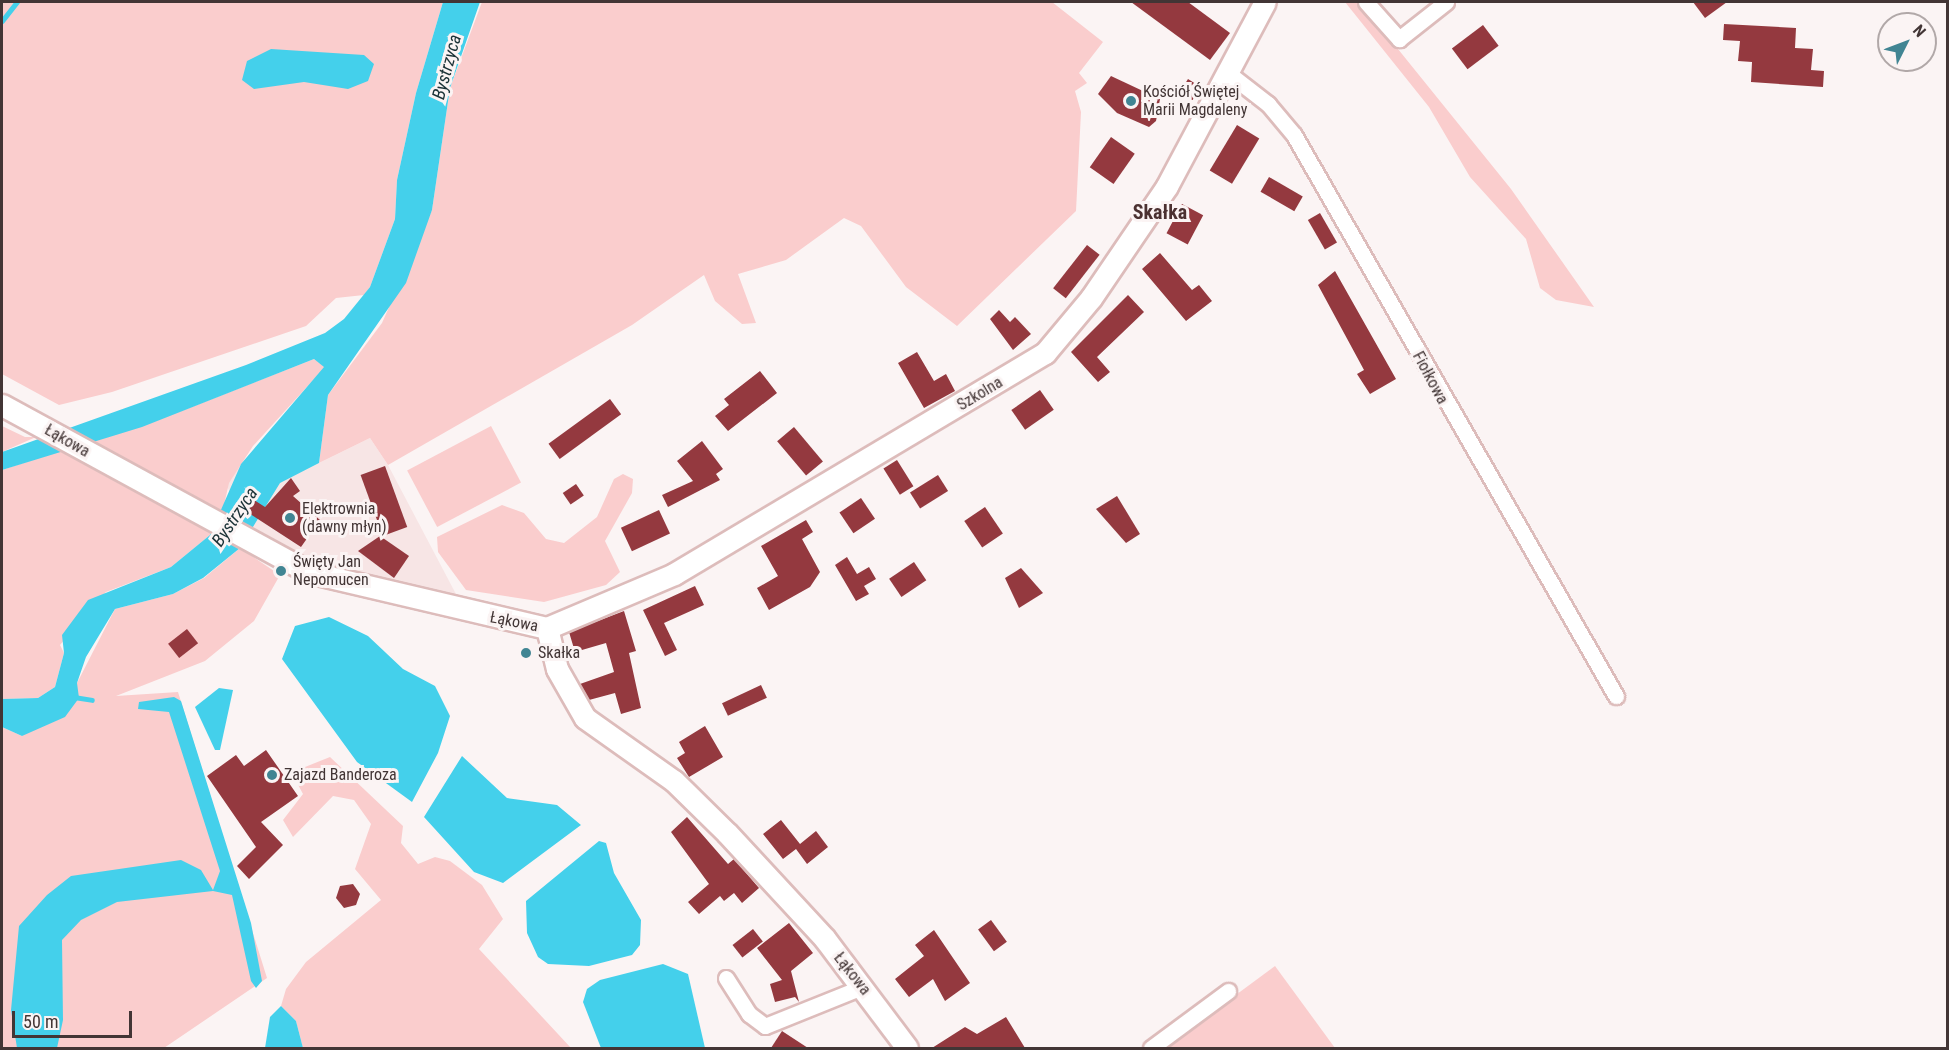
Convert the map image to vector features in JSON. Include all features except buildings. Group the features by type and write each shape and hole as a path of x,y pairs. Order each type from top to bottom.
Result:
{"street":[{"name":"Szkolna","path":"547,628 674,574 1045,353 1131,243 1228,73 1265,2"},
{"path":"1366,2 1399,39 1446,2"},
{"name":"Fiołkowa","path":"1228,73 1268,104 1294,135 1436,391 1616,696"},
{"name":"Łąkowa","path":"2,405 213,524 308,572 547,628 560,677 585,718 689,795 793,903 862,987 907,1048"},
{"path":"726,978 749,1014 765,1026 862,987"},
{"path":"1151,1048 1228,991"}],"shaded area":[{"path":"2,2 443,2 416,93 397,180 395,219 370,287 364,295 336,298 306,326 112,392 59,405 2,374"},
{"path":"482,2 1052,2 1103,42 1079,73 1087,83 1075,91 1081,112 1076,211 957,326 906,287 861,226 844,218 786,260 738,274 756,323 742,324 715,301 704,275 632,325 388,465 370,438 319,463 328,395 382,323 432,210 450,88"},
{"path":"1345,2 1360,2 1511,189 1594,307 1556,300 1540,288 1526,239 1470,177 1429,107"},
{"path":"314,359 325,367 253,446 229,483 221,518 210,535 171,567 106,592 60,645 64,653 55,687 38,698 2,699 2,470 184,410"},
{"path":"2,426 25,437 36,437 2,452"},
{"path":"491,426 521,483 437,527 407,471"},
{"path":"370,438 388,465 457,596 307,559 250,533 217,466 299,473"},
{"path":"623,474 633,479 632,493 605,541 620,572 606,585 544,602 466,590 438,552 437,537 502,505 524,513 546,539 564,543 597,517 614,479"},
{"path":"240,548 280,575 254,621 205,661 116,696 178,692 267,978 164,1048 2,1048 2,727 22,736 77,683 115,609 173,594 204,578"},
{"path":"330,757 403,826 401,843 418,864 435,857 450,861 482,885 503,919 479,949 571,1048 303,1048 296,1021 281,1006 286,989 306,962 381,900 355,869 371,824 354,800 333,796 293,837 283,820 303,794 296,781 305,767"},
{"path":"1275,966 1335,1048 1164,1048"}],"water":[{"name":"Bystrzyca","path":"443,2 480,2 450,88 432,210 406,283 328,395 319,463 280,483 240,548 203,578 173,594 115,609 86,657 77,683 79,698 65,717 22,736 2,727 2,699 38,698 55,687 64,653 62,635 88,600 171,567 210,535 241,464 324,367 314,359 142,427 2,470 2,452 246,365 325,333 344,319 370,287 395,219 397,180 416,93"},
{"path":"271,49 364,55 374,64 368,81 348,89 304,82 254,89 242,80 247,61"},
{"path":"329,617 368,636 403,669 435,686 450,716 438,753 412,802 357,762 282,659 295,626"},
{"path":"219,688 233,690 220,750 215,750 195,707"},
{"path":"174,697 181,701 251,923 262,981 256,988 251,981 232,895 213,891 117,902 81,920 62,940 63,1020 57,1048 17,1048 11,1010 19,926 47,895 71,876 181,860 201,870 213,890 220,871 169,712 138,709 139,702"},
{"path":"462,756 507,798 557,805 581,825 503,883 474,872 424,817"},
{"path":"599,841 606,843 614,873 641,920 640,945 632,955 589,966 548,964 538,957 527,933 526,901"},
{"path":"663,964 688,974 705,1048 601,1048 583,1002 587,989 600,980"},
{"path":"281,1006 296,1021 303,1048 265,1048 270,1017"}],"waterway":[{"path":"2,21 17,2"},
{"path":"74,697 92,700"}],"place":[{"name":"Kościół Świętej Marii Magdaleny","path":"1131,101"},
{"name":"Elektrownia (dawny młyn)","path":"290,518"},
{"name":"Święty Jan Nepomucen","path":"281,571"},
{"name":"Skałka","path":"526,653"},
{"name":"Zajazd Banderoza","path":"272,775"}],"district":[{"name":"Skałka","path":"1160,212"}]}
